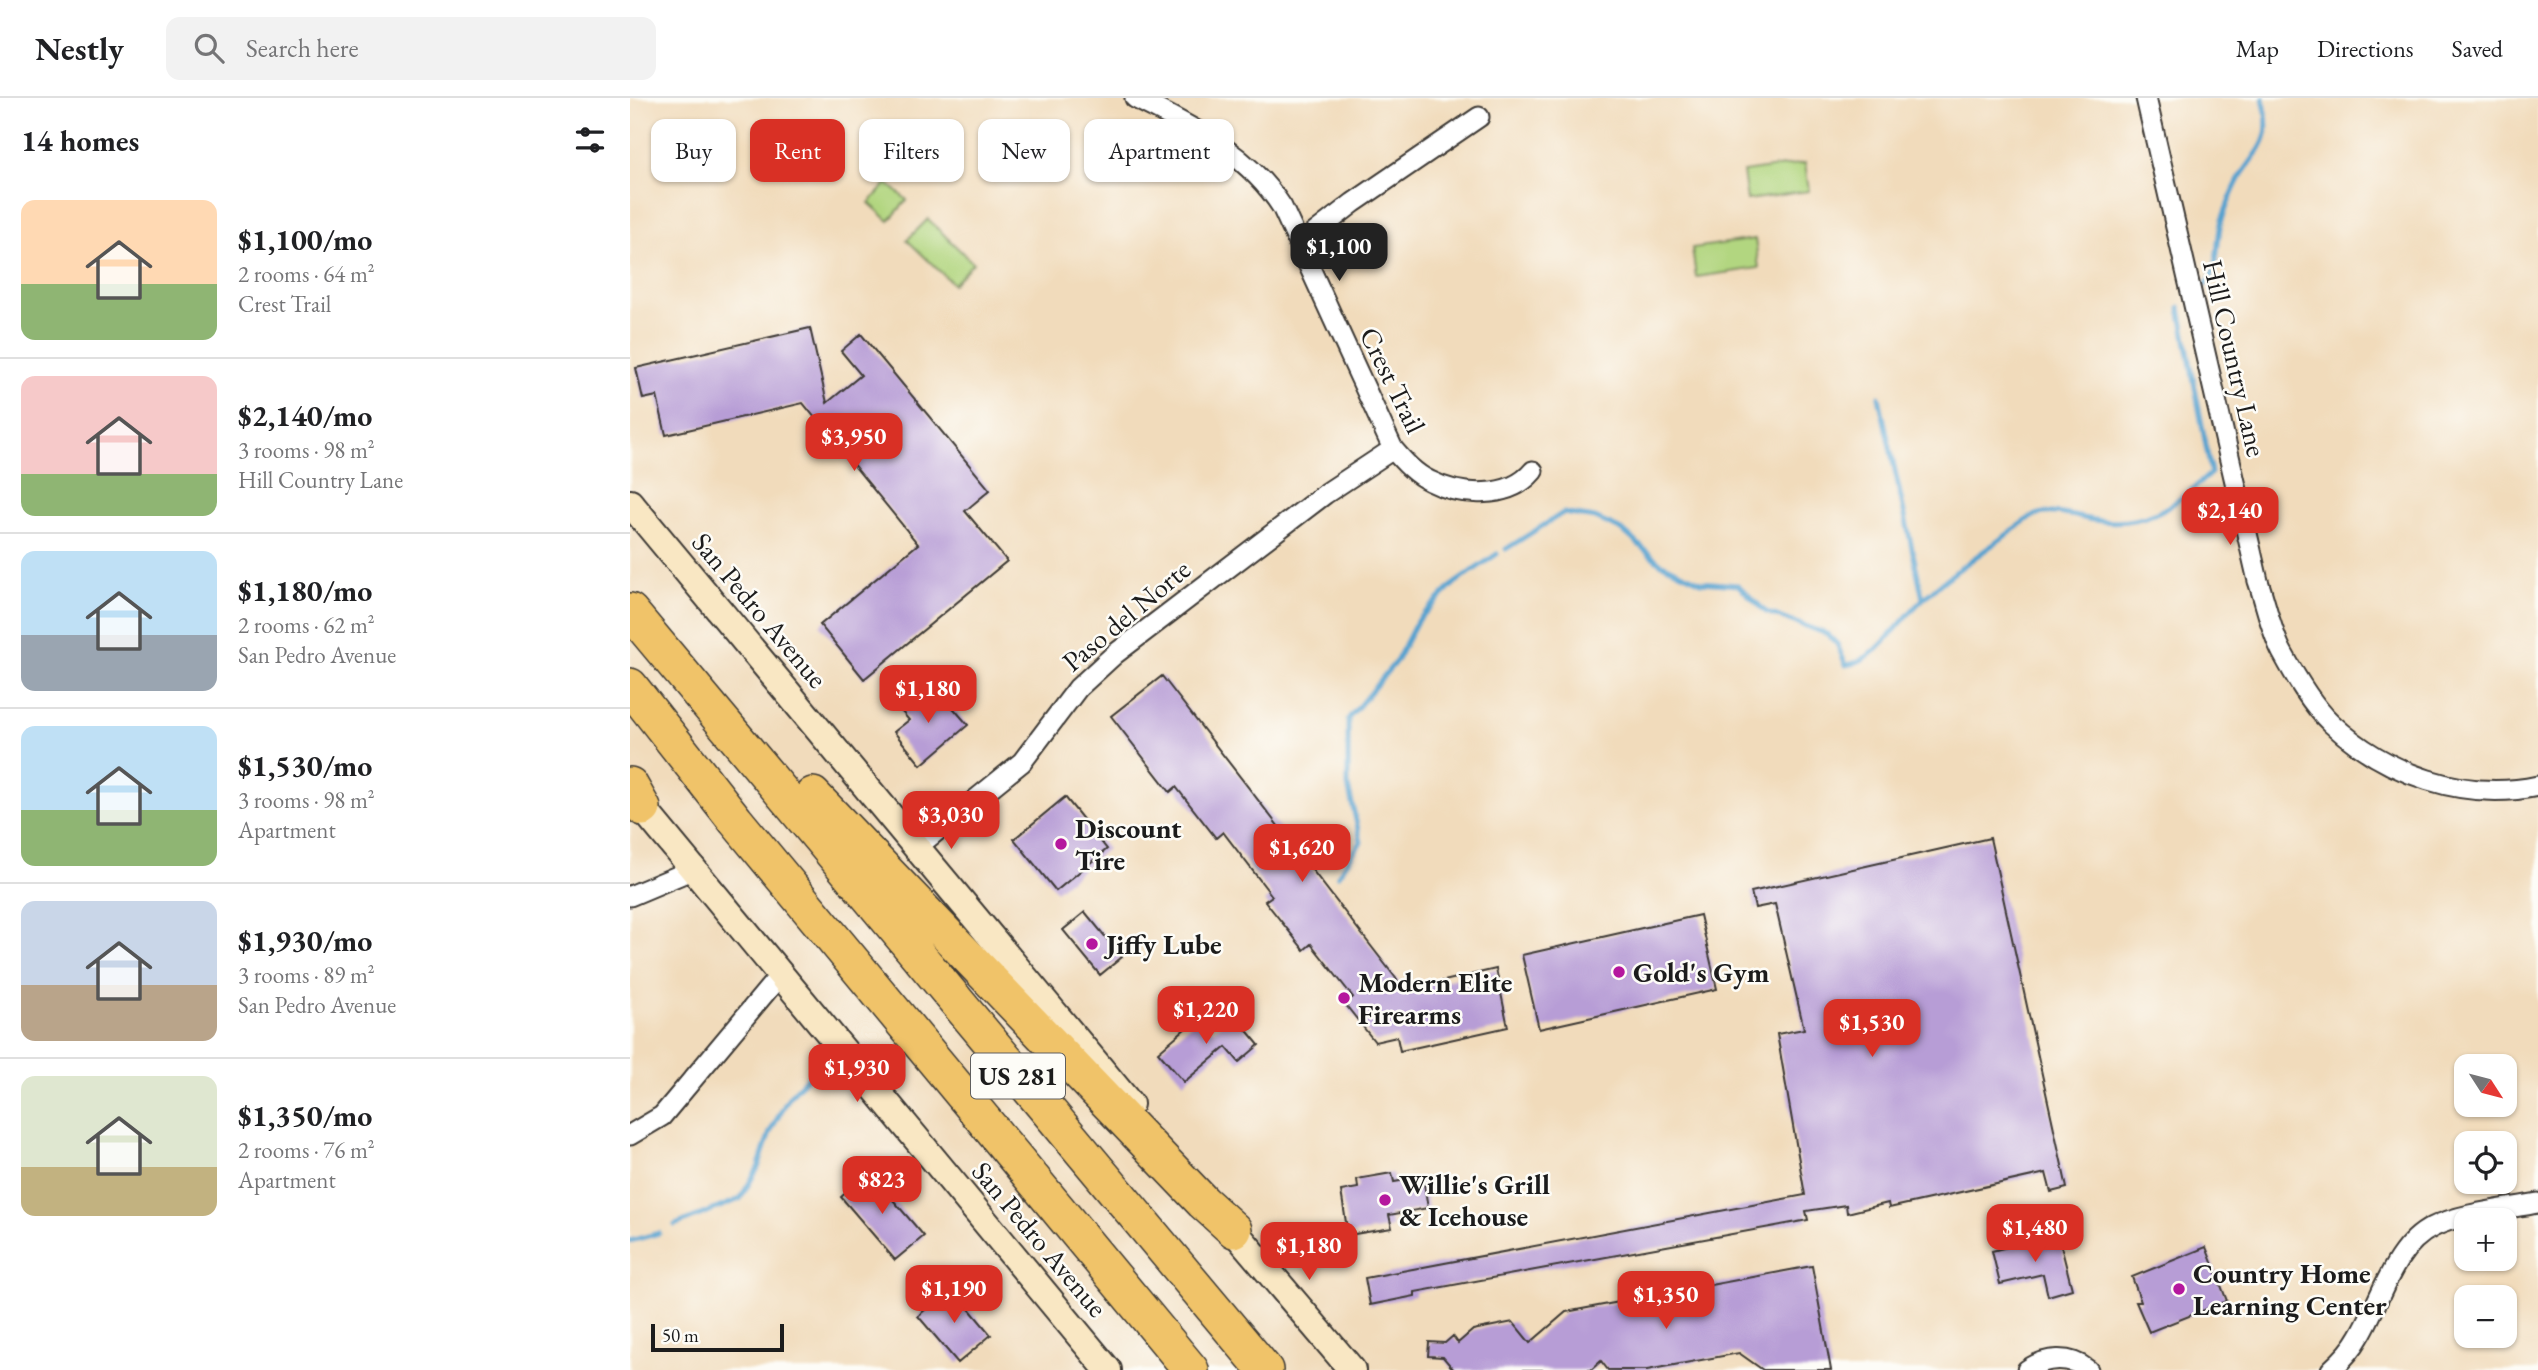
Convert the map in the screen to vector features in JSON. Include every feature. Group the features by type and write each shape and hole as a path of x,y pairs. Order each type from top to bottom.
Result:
{"highway":[{"path":"630,593 698,664 843,826 1203,1202 1234,1230"},
{"name":"US 281","path":"630,611 1265,1370"},
{"name":"US 281","path":"630,686 736,821 1191,1370"}],"main road":[{"name":"San Pedro Avenue","path":"630,503 1352,1370"},
{"name":"San Pedro Avenue","path":"634,795 1108,1370"}],"street":[{"name":"Crest Trail","path":"1135,98 1214,139 1245,162 1272,191 1393,449 1416,473 1449,488 1477,492 1516,486 1533,471"},
{"name":"Hill Country Lane","path":"2146,98 2258,581 2280,649 2330,722 2388,764 2412,775 2467,790 2509,790 2538,786"},
{"path":"1299,245 1353,203 1479,117"},
{"name":"Paso del Norte","path":"918,847 1022,762 1078,688 1115,654 1325,494 1393,449"},
{"path":"630,896 694,869"},
{"path":"630,1135 662,1116 780,975"},
{"path":"2331,1370 2359,1338 2399,1259 2415,1240 2443,1224 2538,1203"},
{"path":"2027,1370 2040,1362 2055,1359 2069,1360 2088,1370"}],"green space":[{"path":"1805,163 1809,191 1747,200 1743,172"},
{"path":"887,183 907,200 889,221 869,203"},
{"path":"928,219 973,263 953,284 907,240"},
{"path":"1755,239 1759,268 1696,277 1692,248"}],"building":[{"path":"810,328 827,403 861,375 841,351 861,334 990,490 965,511 1007,561 864,679 820,625 918,544 803,403 666,435 657,396 643,399 636,368"},
{"path":"1162,676 1405,990 1496,969 1508,1027 1400,1051 1397,1037 1375,1042 1345,1004 1353,997 1311,944 1304,950 1265,901 1272,896 1223,832 1216,838 1176,787 1170,792 1111,716"},
{"path":"912,689 928,707 942,695 968,725 921,765 894,732 909,720 895,704"},
{"name":"Discount Tire","path":"1065,797 1107,849 1056,891 1014,839"},
{"path":"1990,838 2067,1188 2051,1192 2046,1173 1889,1208 1888,1203 1847,1213 1846,1205 1806,1211 1808,1220 1415,1292 1415,1296 1370,1305 1365,1278 1805,1195 1777,1034 1804,1029 1775,904 1755,908 1751,892"},
{"name":"Jiffy Lube","path":"1085,912 1122,957 1100,975 1063,930"},
{"name":"Gold's Gym","path":"1700,915 1717,989 1539,1029 1522,955"},
{"path":"1233,1014 1259,1045 1239,1062 1226,1047 1184,1082 1158,1052 1200,1016 1213,1031"},
{"path":"869,1172 924,1236 895,1260 841,1197"},
{"name":"Willie's Grill & Icehouse","path":"1392,1173 1394,1182 1423,1177 1428,1208 1389,1215 1392,1228 1348,1235 1341,1191 1358,1188 1357,1179"},
{"path":"2058,1234 2072,1289 2048,1296 2043,1274 2000,1284 1992,1251"},
{"name":"Country Home Learning Center","path":"2206,1247 2227,1301 2149,1332 2136,1302 2141,1302 2132,1277"},
{"path":"1812,1266 1831,1370 1763,1370 1739,1353 1647,1370 1608,1370 1601,1361 1591,1370 1454,1370 1443,1357 1428,1356 1429,1342 1445,1343 1453,1336 1458,1343 1473,1330 1513,1322 1530,1343 1566,1312"},
{"path":"951,1287 991,1335 958,1363 918,1316"}],"waterway":[{"path":"2204,286 2213,273 2220,228 2230,198 2264,141 2267,124 2263,98"},
{"path":"1506,549 1563,513 1595,518 1622,530 1660,563 1701,582 1738,585 1766,612 1827,634 1837,644 1846,665 1857,662 1877,649 1921,601 1941,584 2032,517 2053,513 2103,521 2138,519 2168,507 2211,473 2180,308"},
{"path":"1879,397 1923,599"},
{"path":"1338,875 1361,842 1348,786 1348,719 1397,660 1417,621 1455,583 1497,554"},
{"path":"675,1225 740,1199 758,1168 770,1132 789,1097 820,1064"},
{"path":"630,1241 659,1233"}],"place":[{"name":"Discount Tire","path":"1061,844"},
{"name":"Jiffy Lube","path":"1092,944"},
{"name":"Gold's Gym","path":"1619,972"},
{"name":"Modern Elite Firearms","path":"1344,998"},
{"name":"Willie's Grill & Icehouse","path":"1385,1200"},
{"name":"Country Home Learning Center","path":"2179,1289"}]}
